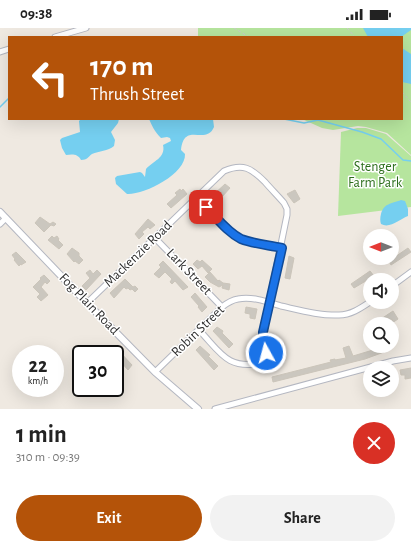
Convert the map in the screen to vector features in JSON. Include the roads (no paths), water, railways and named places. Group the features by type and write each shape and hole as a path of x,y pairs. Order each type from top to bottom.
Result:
{"street":[{"path":"58,36 86,28"},
{"name":"Mackenzie Road","path":"86,303 224,171 241,166 256,172 284,203 288,215 263,332 265,359 262,363 244,365 231,362 199,330"},
{"path":"198,197 224,226 240,238 251,242 282,248"},
{"name":"Fog Plain Road","path":"0,212 86,303 155,372 198,409"},
{"path":"0,224 6,218"},
{"name":"Lark Street","path":"155,238 222,307"},
{"path":"399,281 411,272"},
{"name":"Robin Street","path":"155,372 227,302 239,298 252,298 327,315 340,315 363,306"},
{"path":"215,409 393,361 411,358"}],"water":[{"path":"363,28 411,28 411,30 402,36 367,36"},
{"path":"403,49 411,54 411,84 403,82"},
{"path":"119,120 111,132 115,140 114,146 92,154 83,160 75,155 66,155 60,140 80,132 79,121"},
{"path":"150,120 213,120 214,127 206,135 191,135 186,137 183,141 181,150 185,154 183,162 172,176 143,191 127,194 116,184 115,178 117,176 140,172 145,177 146,169 163,153 163,145 171,141 170,138 167,137 161,138"},
{"path":"401,200 405,201 408,209 408,216 388,225 381,224 380,219 382,210 388,204"}],"waterway":[{"path":"0,107 8,99"},
{"path":"289,120 304,123 318,120"},
{"path":"318,120 362,132 381,139 403,160 411,161"}],"park label":[{"name":"Stenger Farm Park","path":"375,176"}]}
